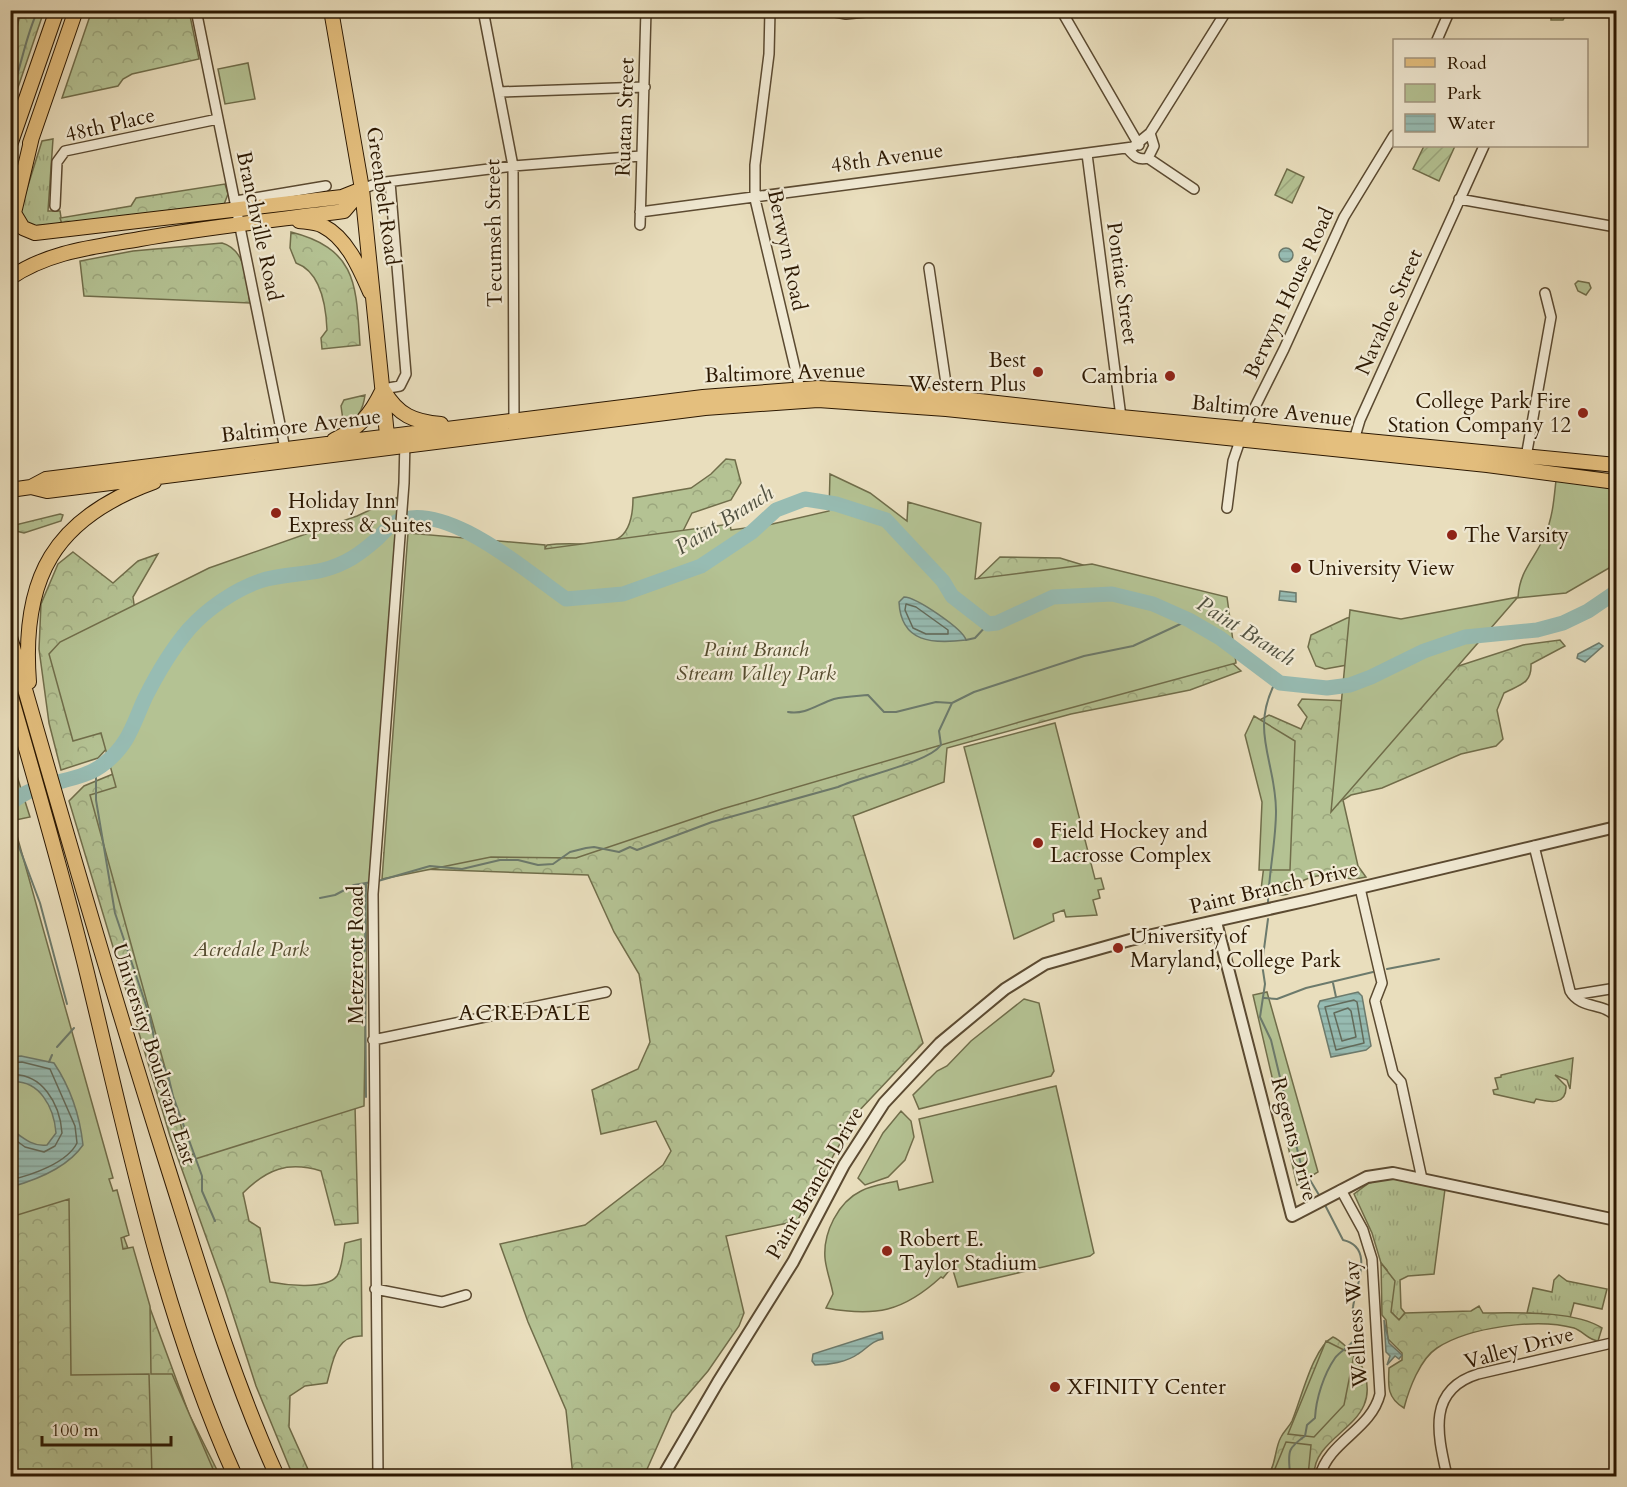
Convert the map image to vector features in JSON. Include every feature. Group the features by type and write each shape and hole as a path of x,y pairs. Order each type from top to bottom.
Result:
{"main road":[{"path":"10,145 57,10"},
{"path":"10,199 76,10"},
{"name":"Greenbelt Road","path":"331,10 363,189 388,443"},
{"path":"32,137 14,213 23,228 35,233 238,212 342,197 363,189"},
{"path":"285,219 344,211 363,189"},
{"path":"10,278 51,256 238,212 322,225 339,239 363,275 375,304"},
{"path":"383,389 391,403 412,420 471,426"},
{"path":"323,444 361,424 369,416 383,389"},
{"name":"Baltimore Avenue","path":"405,441 471,426 715,396 800,389 859,389 1122,417 1617,482"},
{"name":"Baltimore Avenue","path":"31,487 47,491 388,443 705,408 818,400 895,404 1242,434 1354,440 1617,465"},
{"name":"Baltimore Avenue","path":"10,490 31,487 46,479 323,444 388,443"},
{"path":"32,714 28,629 38,585 54,552 78,523 94,510 126,492 176,473"},
{"name":"University Boulevard East","path":"10,637 98,945 210,1302 247,1407 277,1476"},
{"name":"University Boulevard East","path":"10,693 43,809 170,1303 200,1394 235,1476"},
{"path":"10,712 31,765"}],"street":[{"name":"Branchville Road","path":"196,10 264,336 285,449"},
{"name":"Tecumseh Street","path":"483,10 513,166 514,421"},
{"name":"Ruatan Street","path":"640,225 646,10"},
{"name":"Berwyn Road","path":"770,10 769,54 755,165 755,199 800,389"},
{"path":"825,10 846,14 885,10"},
{"path":"1060,10 1139,145 1150,134 1227,10"},
{"path":"1437,39 1450,10"},
{"path":"499,92 645,87"},
{"name":"48th Place","path":"55,207 57,162 65,151 218,119"},
{"path":"1127,148 1134,157 1142,160 1148,158 1154,146 1150,134"},
{"name":"Berwyn House Road","path":"1227,508 1233,461 1242,434 1284,349 1344,217 1393,138"},
{"name":"48th Avenue","path":"640,212 755,199 1139,145"},
{"name":"Navahoe Street","path":"1354,440 1360,420 1484,147"},
{"name":"Pontiac Street","path":"1087,154 1122,417"},
{"path":"363,189 390,182 513,166 641,156"},
{"path":"1148,158 1194,189"},
{"name":"Greenbelt Road","path":"383,389 400,386 405,374 390,182"},
{"path":"238,212 326,186"},
{"path":"1460,199 1617,227"},
{"path":"929,268 948,397"},
{"path":"1526,457 1551,317 1545,293"},
{"name":"Metzerott Road","path":"378,1476 374,882 402,511 405,441"},
{"name":"Paint Branch Drive","path":"663,1476 712,1391 792,1262 844,1165 884,1103 918,1064 1005,989 1045,964 1130,940 1216,922 1617,826"},
{"path":"1534,846 1573,995 1582,1003 1611,1011 1617,1017"},
{"path":"1360,888 1382,983 1375,1001 1392,1071 1401,1082 1422,1179"},
{"name":"Regents Drive","path":"1216,922 1292,1216 1367,1177 1381,1173 1422,1179 1617,1220"},
{"path":"1573,995 1617,988"},
{"path":"374,1040 606,992"},
{"name":"Wellness Way","path":"1320,1476 1327,1458 1366,1421 1378,1404 1380,1394 1372,1259 1363,1230 1341,1190"},
{"path":"375,1289 442,1302 466,1295"},
{"name":"Valley Drive","path":"1447,1476 1438,1437 1438,1420 1444,1400 1460,1382 1478,1374 1617,1342"}],"green space":[{"path":"21,10 44,11 11,108 11,54"},
{"path":"92,10 189,11 199,59 132,74 123,79 118,86 62,98"},
{"path":"1551,11 1568,12 1563,20 1551,20"},
{"path":"248,63 255,99 225,104 218,69"},
{"path":"53,139 48,211 60,211 62,224 32,226 28,224 20,211 42,141"},
{"path":"1424,147 1455,147 1439,181 1413,169"},
{"path":"1287,169 1304,177 1292,203 1275,195"},
{"path":"225,184 228,194 223,207 62,224 60,218 131,206 136,198"},
{"path":"291,232 313,239 329,249 341,260 349,273 357,305 360,345 322,349 321,338 327,330 323,300 317,282 304,267 296,263 290,248"},
{"path":"222,243 236,252 241,259 250,303 84,296 80,261 133,251"},
{"path":"1578,281 1589,283 1591,288 1586,295 1578,291 1575,284"},
{"path":"365,395 359,414 344,427 341,406 344,400"},
{"path":"726,459 735,460 741,483 731,500 692,513 676,545 543,551 547,545 606,543 617,539 626,531 631,518 633,498 691,488 711,474"},
{"name":"Paint Branch Stream Valley Park","path":"830,474 870,493 907,521 908,502 981,523 975,579 1092,564 1227,597 1236,663 1030,719 722,809 576,858 491,857 382,879 408,533 545,545 545,549 730,524 731,530 768,525 829,511"},
{"path":"1556,480 1616,489 1616,550 1610,556 1616,564 1566,593 1517,598 1331,812 1350,610 1401,619 1518,597 1525,571 1548,528"},
{"name":"Acredale Park","path":"398,497 367,921 364,1106 195,1159 194,1154 189,1155 90,795 116,787 101,733 73,741 49,654 60,642 209,568 357,516"},
{"path":"63,515 61,521 24,533 16,531 11,534 11,526"},
{"path":"73,552 113,583 138,561 158,554 133,597 145,683 130,723 98,758 61,770 49,723 39,649 41,604 58,564"},
{"path":"1000,557 1060,558 1106,572 975,581"},
{"path":"1367,615 1358,663 1325,669 1316,666 1308,647 1311,635 1347,618"},
{"path":"1560,640 1565,646 1531,664 1527,680 1504,693 1497,710 1503,739 1496,746 1461,754 1382,788 1351,795 1343,800 1358,866 1366,877 1356,879 1320,875 1300,882 1296,888 1283,895 1261,890 1269,823 1256,722 1269,715 1301,729 1307,717 1298,705 1302,699 1351,701 1523,645"},
{"path":"1227,658 1241,671 1190,690 1071,714 947,748 944,782 853,816 923,1043 857,1113 797,1221 726,1236 744,1313 739,1326 708,1371 672,1413 644,1476 573,1476 566,1410 528,1322 500,1244 585,1225 663,1165 671,1151 656,1121 601,1134 592,1090 638,1069 650,1042 639,974 614,932 588,875 419,869 386,875 384,853 608,834"},
{"path":"1254,716 1295,741 1290,870 1259,870 1262,802 1245,735"},
{"name":"Field Hockey and Lacrosse Complex","path":"1055,723 1095,879 1101,878 1104,889 1098,890 1100,898 1093,900 1097,915 1066,917 1064,910 1053,914 1054,921 1014,939 964,747"},
{"path":"10,754 30,817 11,821 10,821"},
{"path":"130,767 355,1106 358,1223 335,1225 321,1171 298,1167 279,1169 261,1178 243,1193 249,1221 260,1228 270,1282 315,1285 332,1280 340,1269 345,1243 361,1239 362,1336 346,1340 341,1345 327,1383 305,1386 290,1396 289,1427 311,1476 293,1476 256,1386 225,1290 170,1136 69,801 84,786"},
{"path":"12,818 113,1178 109,1179 113,1191 117,1190 129,1235 121,1238 123,1249 133,1247 150,1306 151,1374 172,1374 216,1476 152,1476 149,1374 71,1375 69,1199 11,1217"},
{"path":"1267,992 1318,1172 1297,1185 1253,995"},
{"path":"1024,999 1039,1003 1054,1071 1051,1076 919,1109 913,1095 937,1071 947,1066 971,1041"},
{"path":"1573,1058 1570,1089 1567,1080 1555,1075 1566,1086 1564,1097 1560,1100 1536,1099 1534,1103 1494,1094 1493,1090 1498,1089 1495,1078 1501,1075"},
{"path":"1056,1086 1094,1253 1090,1256 958,1287 952,1267 943,1278 941,1277 927,1289 901,1305 888,1309 859,1312 826,1308 833,1294 826,1267 825,1248 829,1229 839,1210 853,1196 870,1187 897,1181 899,1190 933,1182 919,1119"},
{"path":"901,1111 911,1121 914,1137 905,1160 888,1177 865,1185 858,1178 883,1133"},
{"path":"1397,1179 1445,1189 1434,1274 1408,1276 1400,1280 1401,1308 1405,1313 1399,1320 1391,1312 1387,1270 1381,1263 1372,1233 1354,1194 1369,1183"},
{"path":"48,1183 119,1224 189,1414 220,1476 11,1476 11,1193"},
{"path":"1381,1263 1395,1281 1391,1312 1399,1320 1405,1313 1471,1311 1479,1306 1483,1313 1561,1315 1590,1322 1602,1328 1598,1341 1574,1328 1541,1324 1504,1326 1467,1335 1437,1348 1425,1359 1412,1384 1404,1408 1394,1400 1389,1386 1389,1368 1402,1360 1402,1353 1388,1339 1386,1320 1382,1315"},
{"path":"1559,1275 1567,1281 1607,1289 1602,1309 1574,1303 1570,1318 1527,1313 1533,1288 1552,1292 1554,1280"},
{"path":"1333,1337 1348,1348 1360,1362 1367,1383 1366,1400 1359,1414 1325,1448 1317,1461 1314,1476 1268,1476 1279,1442 1292,1421 1319,1351"},
{"path":"1326,1341 1354,1355 1344,1405 1314,1437 1288,1434"},
{"path":"1286,1442 1311,1445 1308,1476 1272,1476"}],"water":[{"path":"1283,248 1289,248 1293,255 1289,262 1283,262 1279,258 1279,252"},
{"path":"1280,591 1296,593 1296,602 1279,600"},
{"path":"904,597 938,614 957,629 966,640 931,641 912,633 901,616 899,602"},
{"path":"1599,643 1603,646 1585,662 1577,658 1578,654"},
{"path":"1358,992 1362,996 1371,1046 1366,1050 1331,1057 1318,1006 1320,1001"},
{"path":"21,1056 54,1063 73,1102 83,1145 77,1153 60,1166 31,1181 11,1187 11,1129 28,1141 42,1145 47,1145 56,1133 52,1114 37,1090 21,1082 11,1082 11,1057"},
{"path":"1384,1320 1389,1343 1402,1355 1399,1359 1395,1356 1387,1365 1390,1356 1386,1352"},
{"path":"882,1332 883,1339 872,1343 854,1357 820,1365 815,1365 812,1361 813,1354"}],"waterway":[{"path":"10,97 38,10"},
{"name":"Paint Branch","path":"10,804 33,790 95,770 113,756 130,733 145,698 176,645 189,629 213,607 240,589 260,581 315,572 339,565 365,549 394,523 414,517 436,520 459,528 484,541 566,599 623,594 701,566 752,532 776,510 805,499 836,504 886,520 943,581 952,596 988,624 997,623 1053,597 1112,594 1153,604 1189,620 1220,638 1280,683 1327,688 1350,685 1424,651 1465,637 1537,630 1563,623 1588,611 1616,592"},
{"path":"788,712 806,711 838,698 868,695 884,712 896,712 936,702 952,703 974,692 1084,656 1133,646 1189,620"},
{"path":"966,640 975,638 988,624"},
{"path":"1268,902 1276,811 1264,731 1268,699 1276,681"},
{"path":"378,881 430,866 462,869 500,860 518,860 538,865 553,864 570,852 586,848 594,847 619,852 630,847 637,850 712,822 838,787 923,758 941,745 939,731 952,703"},
{"path":"96,768 96,800 115,913 150,1017 157,1053 168,1075 173,1096 202,1176 202,1191 215,1221"},
{"path":"15,836 40,903 67,1004"},
{"path":"320,898 335,895 354,885 372,882"},
{"path":"365,951 366,883"},
{"path":"1268,919 1262,964 1265,984 1260,1017 1271,1040 1301,1165 1319,1195"},
{"path":"1387,969 1439,959"},
{"path":"365,968 366,1097"},
{"path":"1264,998 1277,999 1306,988 1373,972"},
{"path":"1333,983 1336,997"},
{"path":"57,1047 74,1028"},
{"path":"49,1062 52,1055"},
{"path":"1290,1476 1291,1449 1305,1436 1307,1425 1315,1418 1319,1394 1331,1364 1337,1355 1353,1341 1356,1334 1353,1311 1360,1278 1361,1258 1353,1244 1343,1240 1325,1205"}],"place":[{"name":"Best Western Plus","path":"1038,372"},
{"name":"Cambria","path":"1170,376"},
{"name":"College Park Fire Station Company 12","path":"1583,413"},
{"name":"Holiday Inn Express & Suites","path":"276,513"},
{"name":"The Varsity","path":"1452,535"},
{"name":"University View","path":"1296,568"},
{"name":"Field Hockey and Lacrosse Complex","path":"1038,843"},
{"name":"University of Maryland, College Park","path":"1118,948"},
{"name":"Robert E. Taylor Stadium","path":"887,1251"},
{"name":"XFINITY Center","path":"1055,1387"}],"district":[{"name":"ACREDALE","path":"525,1013"}]}
